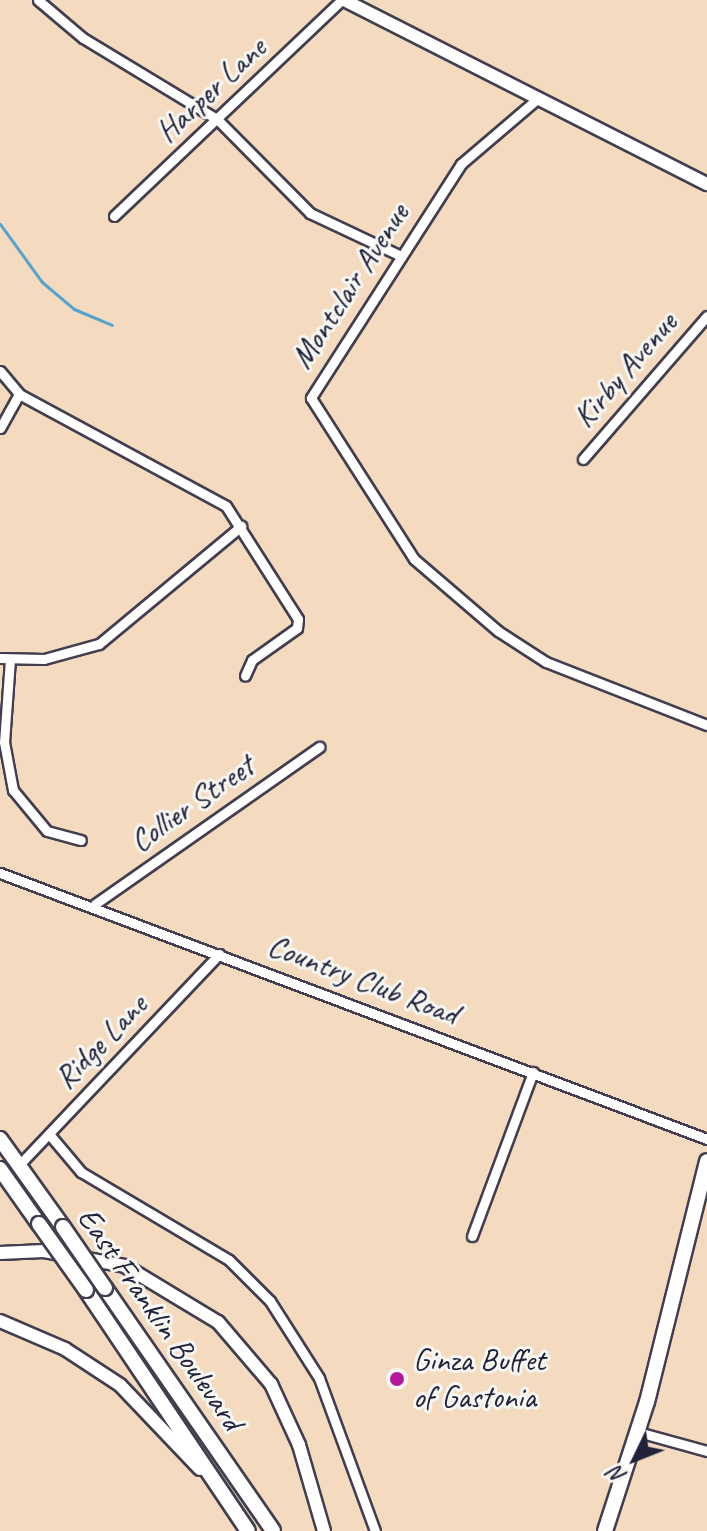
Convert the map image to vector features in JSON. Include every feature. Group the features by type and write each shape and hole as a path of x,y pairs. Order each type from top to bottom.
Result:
{"main road":[{"path":"343,0 707,184"},
{"name":"East Franklin Boulevard","path":"0,1139 273,1531"},
{"path":"605,1531 638,1432 705,1181 707,1161"},
{"name":"East Franklin Boulevard","path":"0,1169 86,1290 248,1531"},
{"path":"0,1253 44,1251 125,1266 218,1322 279,1398 324,1531"},
{"path":"0,1321 65,1349 120,1385 219,1490"}],"street":[{"path":"38,0 83,38 217,119 310,213 399,255"},
{"name":"Harper Lane","path":"114,216 343,0"},
{"name":"Montclair Avenue","path":"537,99 479,142 399,255 311,398 402,543 522,649 707,725"},
{"name":"Kirby Avenue","path":"583,459 707,316"},
{"path":"0,371 19,394 208,492 241,526 298,619 297,628 252,660 245,676"},
{"path":"0,428 19,394"},
{"path":"81,840 47,831 13,790 4,742 5,658 74,655 99,644 241,526"},
{"name":"Collier Street","path":"95,904 319,747"},
{"name":"Country Club Road","path":"0,873 95,904 707,1139"},
{"name":"Ridge Lane","path":"19,1165 219,954"},
{"path":"472,1236 533,1072"},
{"path":"49,1134 81,1172 229,1260 270,1301 319,1378 375,1531"},
{"path":"638,1432 707,1451"}],"waterway":[{"path":"0,224 42,282 74,309 112,325"}],"place":[{"name":"Ginza Buffet of Gastonia","path":"397,1379"}]}
